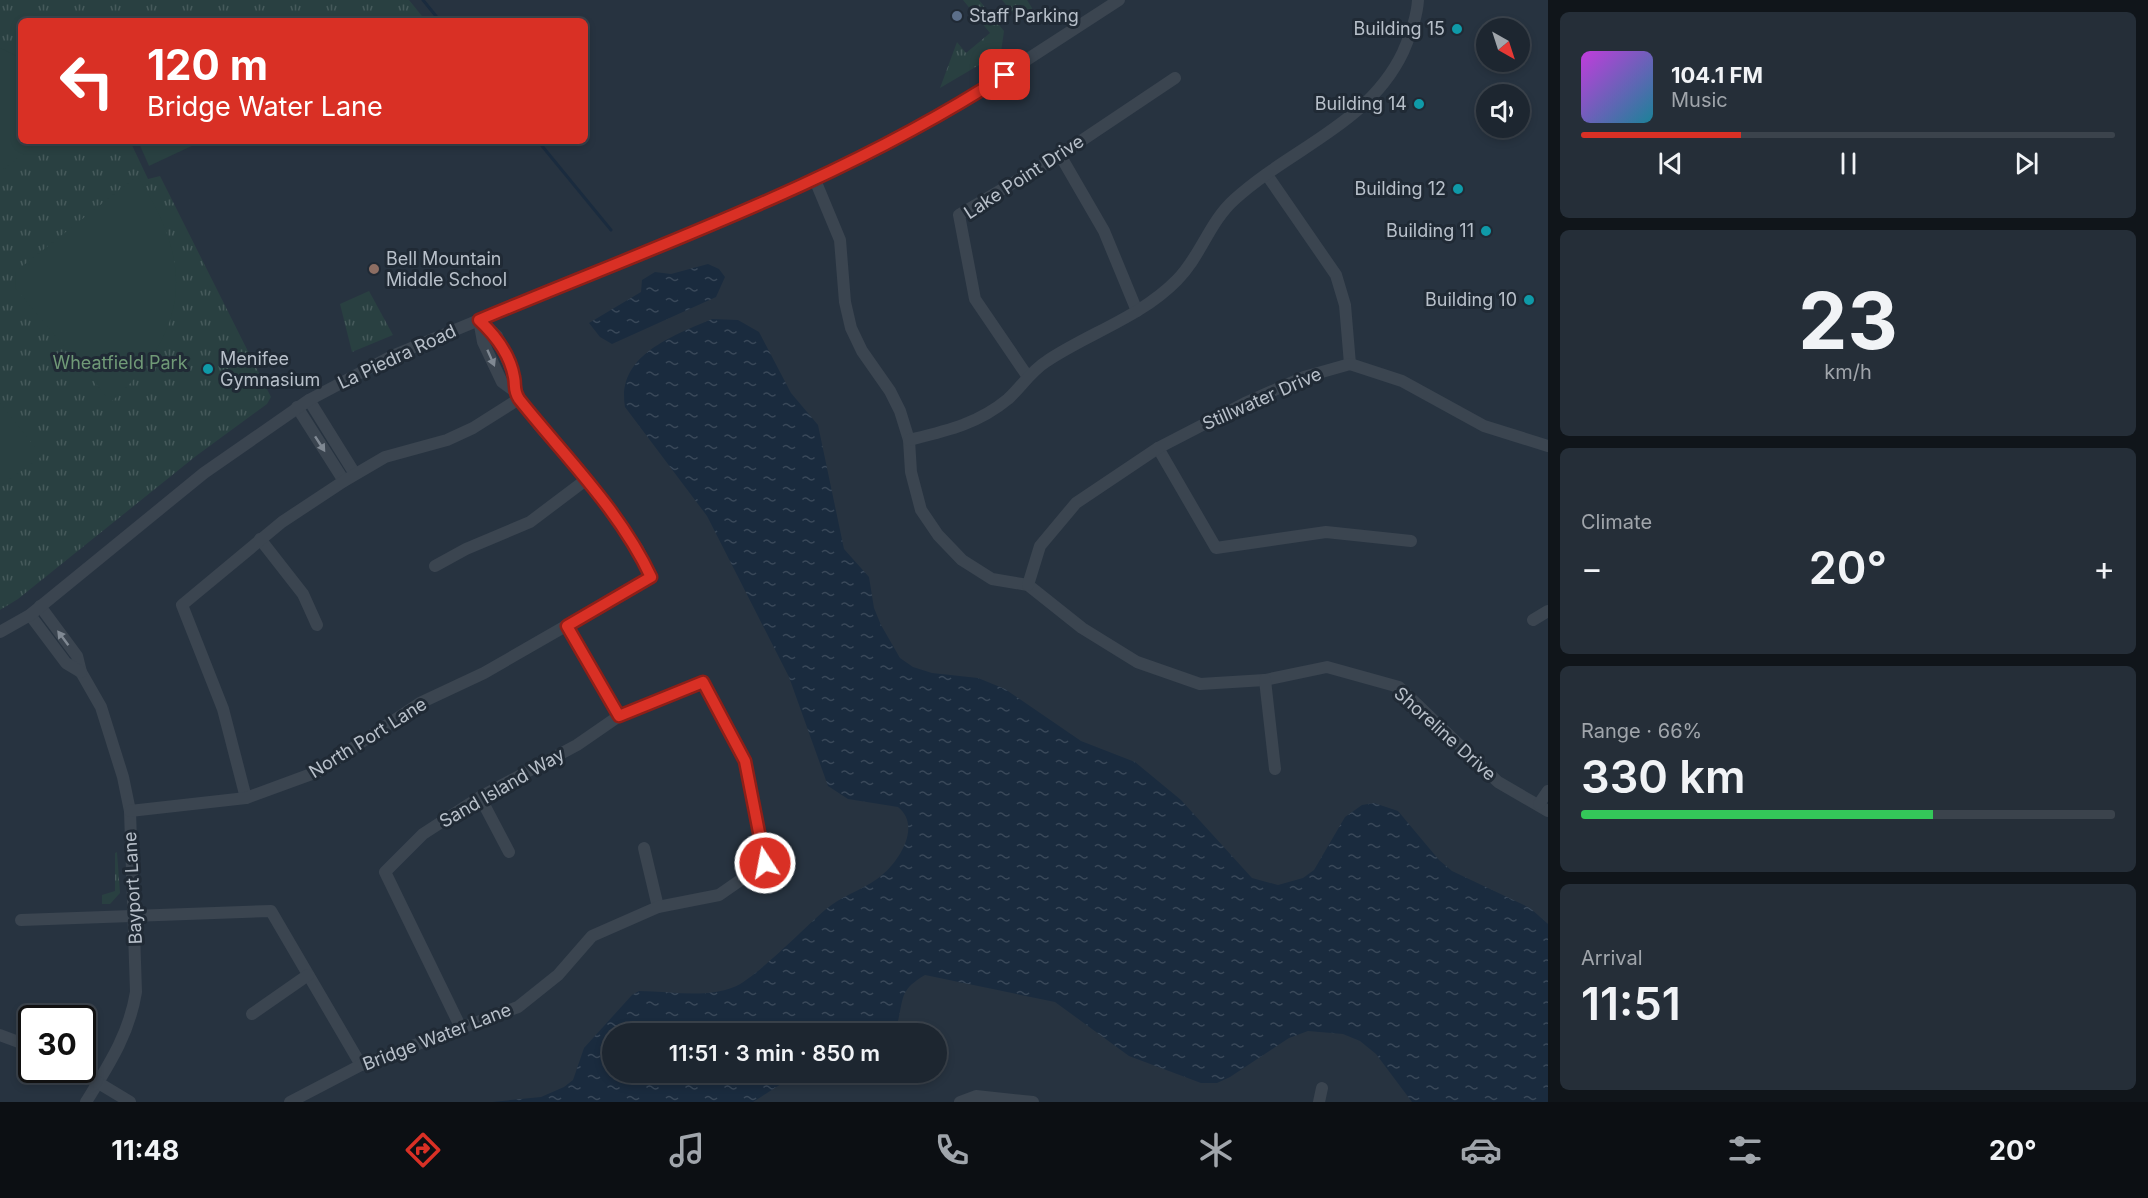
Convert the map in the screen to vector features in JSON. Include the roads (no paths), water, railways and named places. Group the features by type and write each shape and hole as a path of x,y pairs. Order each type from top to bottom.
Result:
{"street":[{"name":"La Piedra Road","path":"0,632 30,615 204,473 309,400 392,356 815,180 930,122 1119,0"},
{"path":"909,440 974,422 1010,397 1045,362 1162,295 1180,278 1213,224 1234,200 1348,119 1373,97 1394,70 1407,42 1418,0"},
{"name":"Lake Point Drive","path":"1028,377 975,299 959,215 1060,155 1175,78"},
{"path":"1060,155 1104,231 1137,311"},
{"path":"1267,175 1336,275 1345,305 1350,364 1402,381 1484,426 1548,446"},
{"name":"Shoreline Drive","path":"815,180 840,240 844,260 845,302 851,328 862,351 890,391 909,440 911,472 921,510 938,535 962,560 992,579 1028,585 1082,628 1137,662 1200,684 1265,680 1327,667 1399,687 1498,782 1543,808"},
{"path":"435,566 466,549 530,522 587,479 516,395 502,382 483,342 479,320"},
{"name":"Stillwater Drive","path":"1028,585 1040,546 1076,503 1158,448 1245,403 1304,377 1350,364"},
{"path":"246,798 223,709 182,605 260,539 350,477 385,457 447,440 473,428 516,395"},
{"path":"309,400 350,477"},
{"path":"297,407 350,477"},
{"path":"1158,448 1216,548 1326,532 1411,541"},
{"name":"North Port Lane","path":"130,811 246,798 317,772 420,703 484,673 651,577 638,549 587,479"},
{"path":"260,539 303,594 317,625"},
{"name":"Bayport Lane","path":"40,606 77,656 81,672 101,707 114,741 130,811 136,992 131,1020 86,1102"},
{"path":"1533,620 1548,611"},
{"name":"Bayport Lane","path":"30,615 66,663 81,672"},
{"path":"567,626 619,716"},
{"path":"1265,680 1275,769"},
{"name":"Bridge Water Lane","path":"290,1102 361,1065 460,1026 519,1007 558,975 591,936 658,907 719,895 765,863 745,761 703,682 619,716"},
{"name":"Sand Island Way","path":"460,1026 385,872 423,834 480,797 577,745 619,716"},
{"path":"1543,808 1548,791"},
{"path":"480,797 509,852"},
{"path":"644,848 658,907"},
{"path":"21,920 271,912 361,1065"},
{"path":"252,1014 308,975"},
{"path":"0,1035 18,1042"},
{"path":"96,1080 130,1102"},
{"path":"1319,1102 1322,1088"},
{"path":"960,1102 976,1096 1033,1102"}],"water":[{"path":"708,264 719,269 725,277 716,297 612,344 600,337 589,323 641,292 642,280 655,272 671,274"},
{"path":"712,319 738,320 759,332 791,393 818,425 844,549 869,577 874,608 881,625 900,658 913,667 932,673 978,678 1005,689 1081,741 1135,762 1181,800 1252,878 1278,885 1303,878 1314,870 1345,817 1362,805 1374,803 1398,811 1439,860 1452,871 1530,908 1548,924 1548,1102 1412,1102 1376,1054 1360,1041 1343,1034 1308,1031 1289,1038 1230,1077 1217,1083 1201,1083 1129,1056 1055,1002 925,975 911,985 904,994 896,1023 607,1023 632,995 639,991 711,993 723,991 743,982 755,974 831,905 885,873 899,855 908,835 905,815 898,807 848,799 828,786 789,677 707,516 625,407 625,389 629,374 638,361 650,350"},
{"path":"602,1028 602,1083 782,1083 753,1102 492,1102 541,1097 564,1087 573,1080 584,1048"}],"waterway":[{"path":"423,0 438,18"},
{"path":"540,144 611,230"}],"place":[{"name":"Staff Parking","path":"957,16"},
{"name":"Building 15","path":"1457,29"},
{"name":"Building 14","path":"1419,104"},
{"name":"Building 12","path":"1458,189"},
{"name":"Building 11","path":"1486,231"},
{"name":"Bell Mountain Middle School","path":"374,269"},
{"name":"Building 10","path":"1529,300"},
{"name":"Menifee Gymnasium","path":"208,369"}],"park label":[{"name":"Wheatfield Park","path":"120,363"}]}
